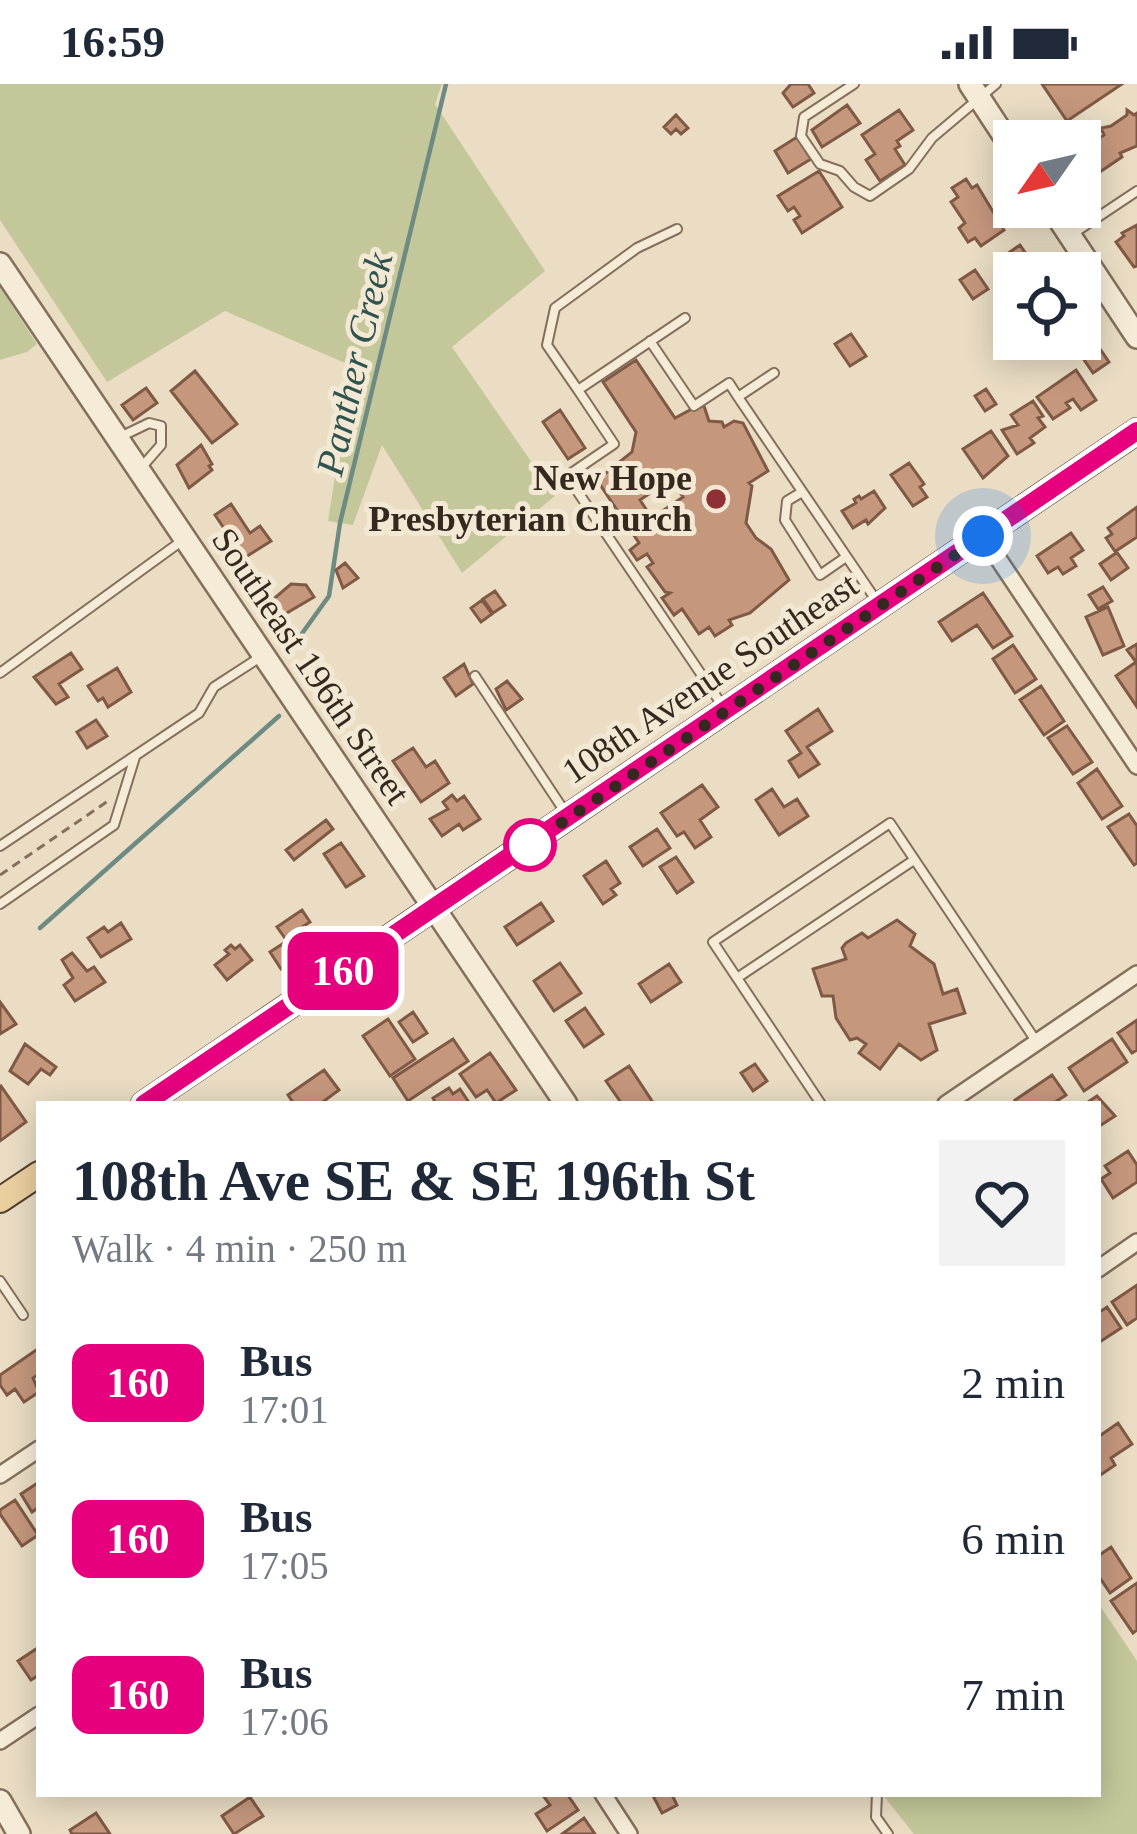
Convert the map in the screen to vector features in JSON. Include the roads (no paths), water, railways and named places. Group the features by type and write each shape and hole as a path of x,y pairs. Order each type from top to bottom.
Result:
{"main road":[{"name":"108th Avenue Southeast","path":"148,1101 1137,431"},
{"path":"0,1200 36,1176"}],"street":[{"path":"981,88 998,120"},
{"path":"1065,228 1137,337"},
{"name":"Southeast 196th Street","path":"0,264 435,909 555,1100"},
{"path":"983,536 1137,766"},
{"path":"950,1101 1137,974"},
{"path":"1101,1267 1137,1242"},
{"path":"0,1475 36,1451"},
{"path":"0,1741 36,1717"},
{"path":"605,1797 629,1834"},
{"path":"0,1802 19,1834"}],"lane":[{"path":"854,84 804,117 801,136 820,164 840,171 870,196 909,169 981,88"},
{"path":"1070,236 1137,191"},
{"path":"677,229 637,248 559,302 548,345 614,444 567,476 726,711"},
{"path":"578,390 685,318"},
{"path":"650,341 694,406 729,383 880,606"},
{"path":"738,397 774,373"},
{"path":"117,438 149,423 161,426 160,445 139,470"},
{"path":"802,491 788,501 785,520 820,575 846,557"},
{"path":"0,674 185,539"},
{"path":"0,847 199,713 214,687 263,655"},
{"path":"475,676 569,818"},
{"path":"0,904 114,826 136,755"},
{"path":"819,1101 713,942 890,823 1036,1042"},
{"path":"737,978 914,860"},
{"path":"0,1281 23,1315"},
{"path":"877,1797 876,1817 888,1834"}],"waterway":[{"name":"Panther Creek","path":"293,646 329,596 340,523 446,84"},
{"name":"Panther Creek","path":"40,928 279,716"}],"place":[{"name":"New Hope Presbyterian Church","path":"716,499"}]}
